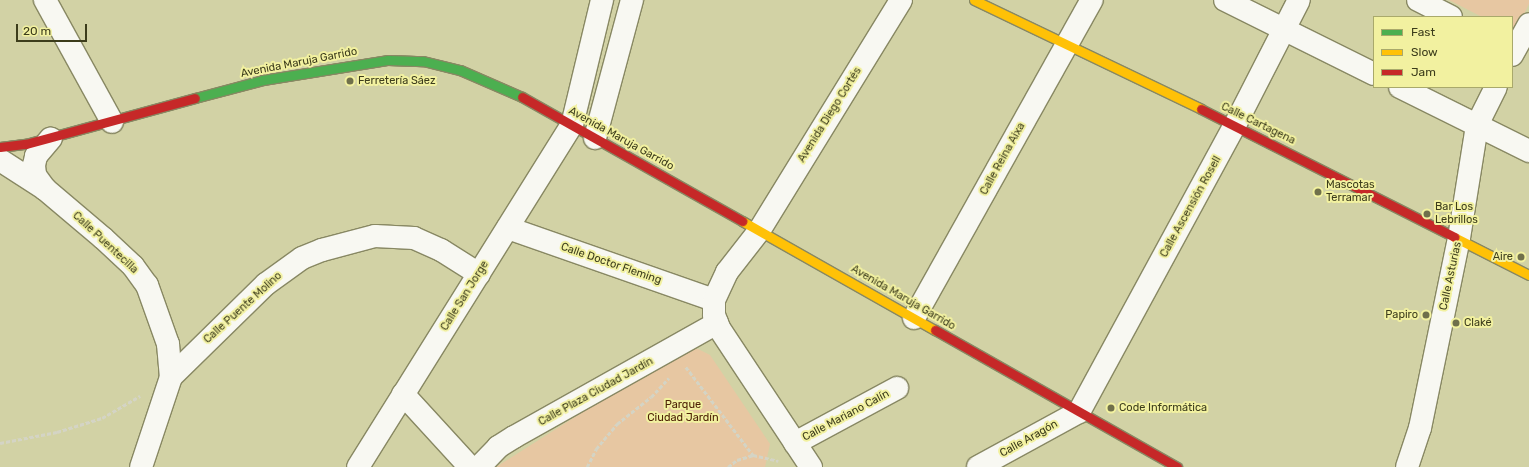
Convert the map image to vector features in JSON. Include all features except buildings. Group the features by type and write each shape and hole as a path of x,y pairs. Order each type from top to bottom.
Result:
{"main road":[{"name":"Calle Cartagena","path":"974,0 1067,46 1235,125 1529,275"},
{"name":"Avenida Maruja Garrido","path":"0,147 51,138 263,80 388,60 423,61 460,70 532,102 1177,467"}],"street":[{"path":"45,0 112,122"},
{"name":"Calle San Jorge","path":"358,467 572,125 602,0"},
{"path":"595,138 632,0"},
{"name":"Avenida Diego Cortés","path":"759,231 901,0"},
{"name":"Calle Reina Aixa","path":"914,318 1092,0"},
{"path":"1225,0 1373,74"},
{"name":"Calle Ascensión Rosell","path":"1079,412 1235,125 1299,0"},
{"path":"1418,0 1449,16"},
{"path":"1517,52 1529,24"},
{"path":"1402,88 1529,151"},
{"name":"Calle Asturias","path":"1407,467 1420,428 1459,238 1477,125 1496,88"},
{"path":"45,189 35,175 34,165 36,156 51,138"},
{"path":"0,160 45,189"},
{"name":"Calle Puentecilla","path":"45,189 133,266 147,285 168,344 171,377 141,467"},
{"name":"Calle Doctor Fleming","path":"508,228 714,300"},
{"path":"759,231 727,272 714,300 717,323 800,460"},
{"name":"Calle Puente Molino","path":"171,377 266,284 302,258 322,250 375,236 414,238 440,250 479,274"},
{"name":"Calle Plaza Ciudad Jardín","path":"479,467 498,447 514,437 717,323"},
{"name":"Calle Mariano Calín","path":"800,460 897,388"},
{"path":"403,394 470,467"},
{"name":"Calle Aragón","path":"985,465 1079,412"}],"path":[{"path":"690,339 680,360 753,456"},
{"path":"587,467 596,449 617,424 651,397 672,375"},
{"path":"0,443 57,432 102,418 171,377"},
{"path":"728,467 737,460 753,456 800,460"}],"green space":[{"path":"1449,0 1529,0 1529,4 1514,34 1513,16 1480,16"},
{"name":"Parque Ciudad Jardín","path":"698,349 710,355 770,444 765,467 496,467 665,360 685,350"}],"traffic: fast":[{"path":"195,98 263,80 388,60 423,61 460,70 522,97"}],"traffic: slow":[{"path":"974,0 1201,109"},
{"path":"742,221 935,330"},
{"path":"1454,237 1529,275"}],"traffic: jam":[{"path":"522,97 742,221"},
{"path":"0,147 26,144 195,98"},
{"path":"1201,109 1454,237"},
{"path":"935,330 1177,467"}],"place":[{"name":"Ferretería Sáez","path":"350,81"},
{"name":"Mascotas Terramar","path":"1318,192"},
{"name":"Bar Los Lebrillos","path":"1427,214"},
{"name":"Aire","path":"1521,257"},
{"name":"Papiro","path":"1426,315"},
{"name":"Claké","path":"1456,323"},
{"name":"Code Informática","path":"1111,408"}]}
